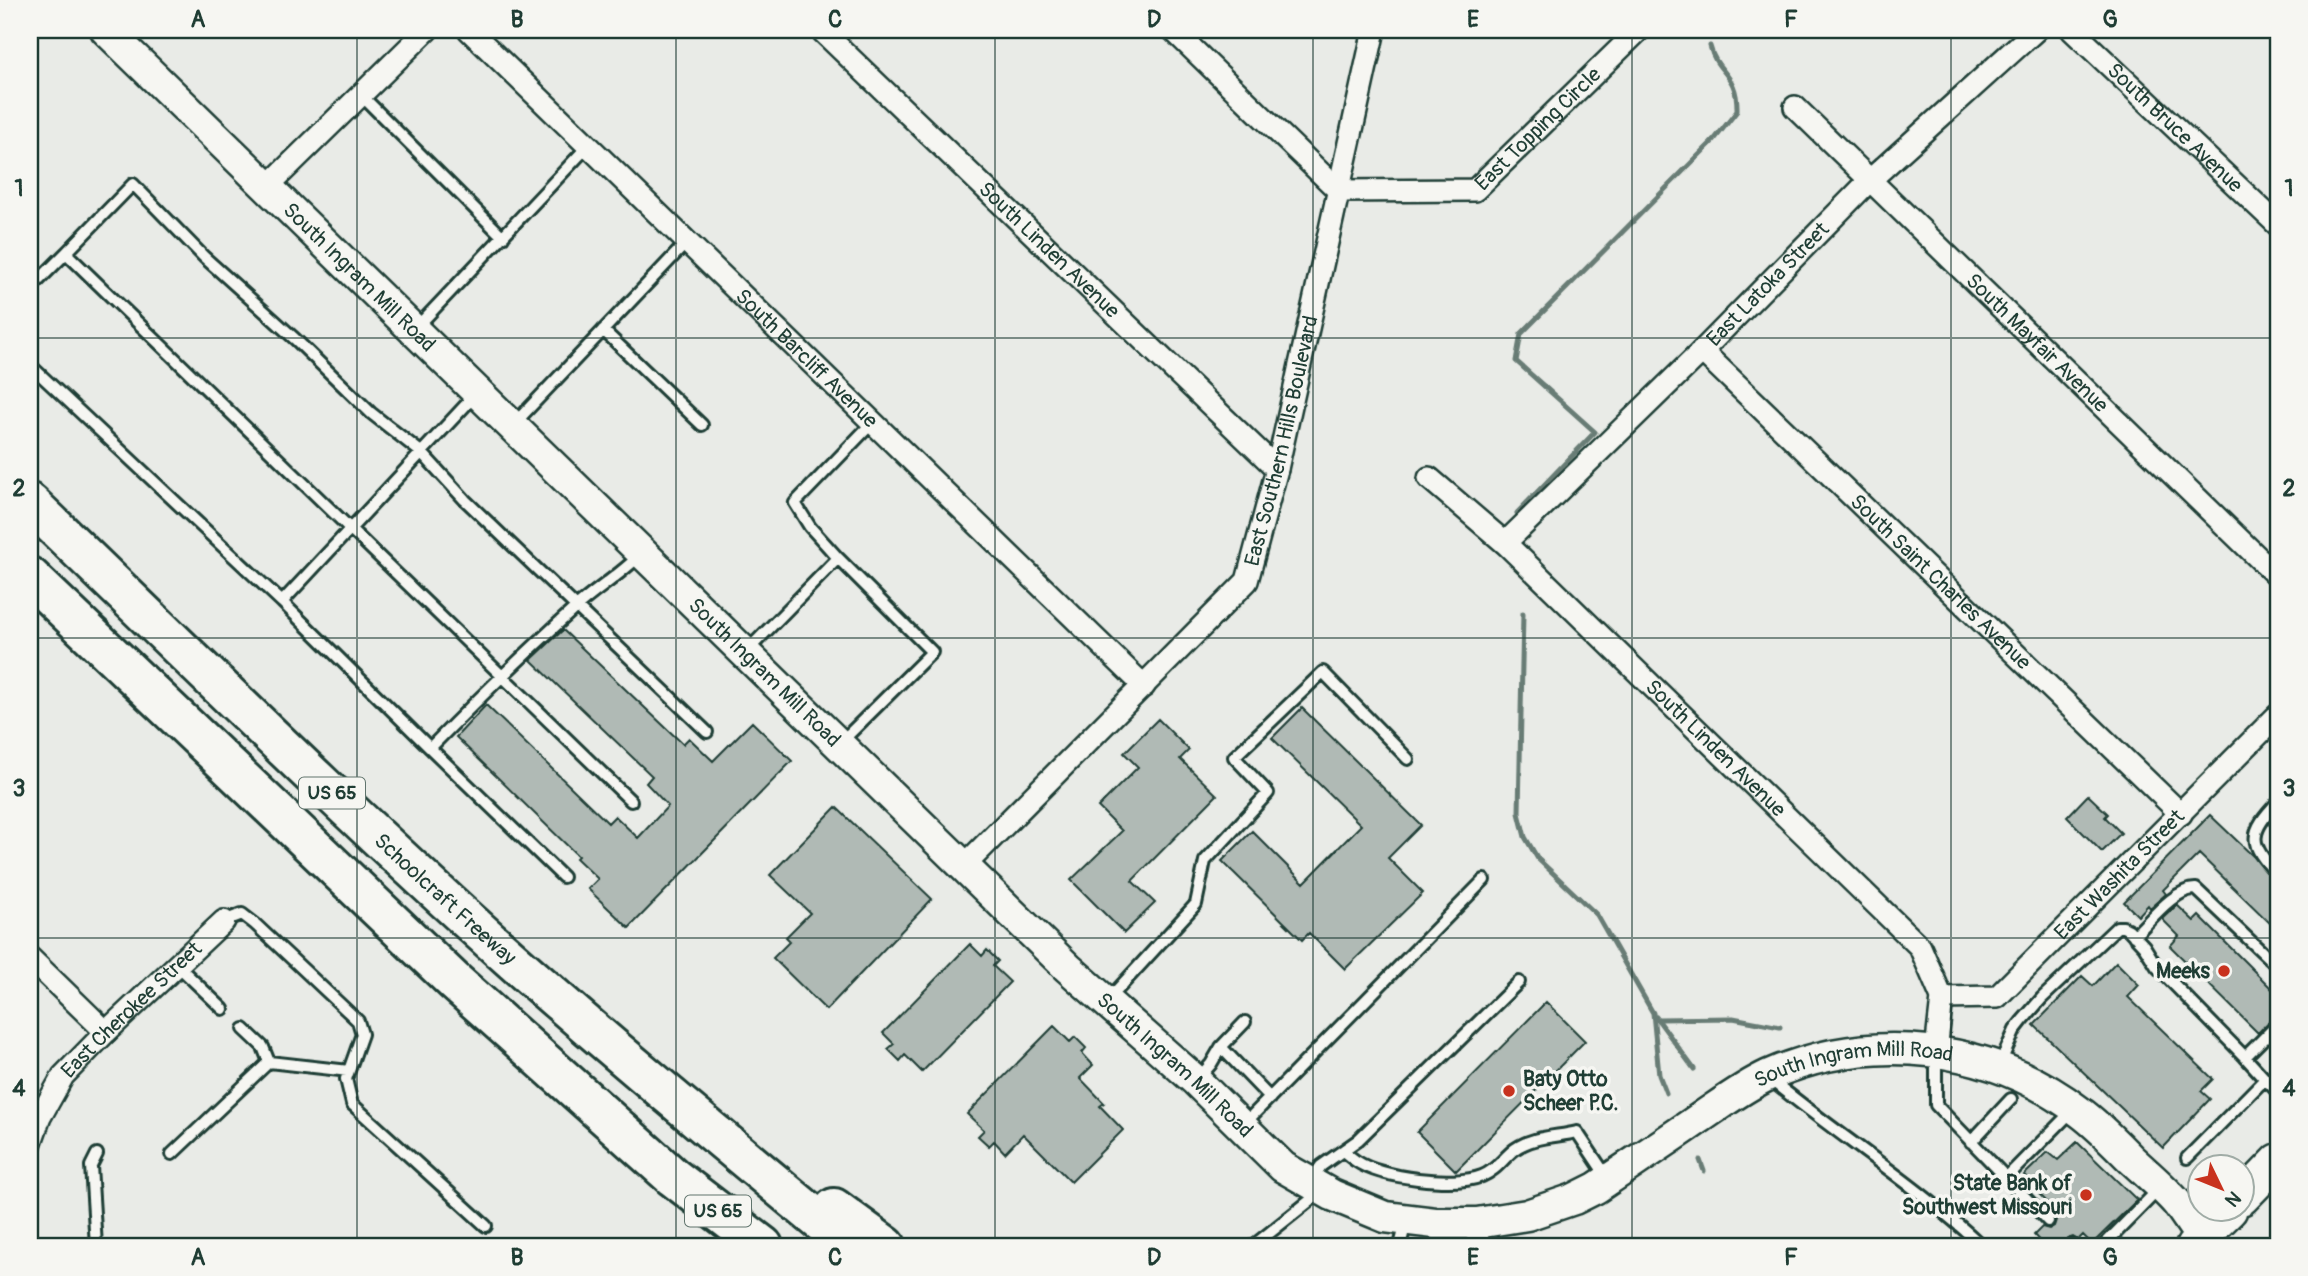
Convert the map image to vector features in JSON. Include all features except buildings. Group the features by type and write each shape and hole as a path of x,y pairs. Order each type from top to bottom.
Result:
{"highway":[{"name":"Schoolcraft Freeway","path":"30,503 432,887 510,958 850,1246"},
{"name":"US 65","path":"30,577 455,982 673,1177 763,1246"},
{"path":"643,1073 886,1246"},
{"path":"673,1177 744,1246"}],"main road":[{"path":"2256,1184 2278,1161"},
{"path":"2201,1243 2217,1224"}],"street":[{"name":"South Ingram Mill Road","path":"106,30 1068,968 1196,1081 1283,1167 1316,1186 1385,1217 1403,1233 1435,1223 1478,1235 1574,1199 1766,1077 1811,1060 1859,1051 1936,1051 1998,1066 2042,1087 2075,1108 2099,1127 2176,1203 2201,1243"},
{"path":"267,187 427,30"},
{"name":"South Barcliff Avenue","path":"470,30 1144,685"},
{"name":"South Linden Avenue","path":"821,30 1277,469"},
{"path":"1173,30 1339,191"},
{"name":"East Southern Hills Boulevard","path":"964,866 1247,580 1277,469 1374,30"},
{"name":"East Topping Circle","path":"1339,191 1475,190 1639,30"},
{"name":"East Latoka Street","path":"1505,543 1702,351 1869,181 2036,30"},
{"name":"South Bruce Avenue","path":"2072,30 2278,225"},
{"name":"South Mayfair Avenue","path":"1795,107 2278,577"},
{"name":"South Saint Charles Avenue","path":"1702,351 2181,814"},
{"name":"South Linden Avenue","path":"1429,478 1505,543 1920,947 1942,998 1936,1051"},
{"name":"East Washita Street","path":"1942,998 1997,997 2278,715"},
{"name":"East Cherokee Street","path":"30,1145 34,1121 63,1076 224,920"},
{"path":"30,958 106,1032"}],"lane":[{"path":"361,95 503,237"},
{"path":"414,330 589,146"},
{"path":"30,289 133,184 204,257 372,413 422,453 465,500 707,732"},
{"path":"512,426 687,242"},
{"path":"66,253 631,800"},
{"path":"603,330 702,425"},
{"path":"30,365 282,602 563,877"},
{"path":"282,602 478,392"},
{"path":"839,744 932,652 838,558 810,527 795,503 873,422"},
{"path":"430,748 502,674 577,606 621,574 642,552"},
{"path":"745,653 838,558"},
{"path":"1107,1002 1196,904 1205,861 1268,793 1234,757 1323,672 1408,760"},
{"path":"2278,802 2259,824 2255,833 2255,845 2260,854 2278,874"},
{"path":"2269,811 2278,820"},
{"path":"1243,1125 1484,880"},
{"path":"2134,936 2177,894 2187,888 2196,889 2278,967"},
{"path":"224,920 242,914 358,1021 362,1034 346,1079 352,1104 486,1226"},
{"path":"1998,1066 2022,1021 2106,935 2123,926 2171,983 2278,1092"},
{"path":"177,965 223,1009"},
{"path":"1253,1246 1316,1186 1321,1167 1358,1140 1519,982"},
{"path":"1196,1081 1221,1047 1245,1021"},
{"path":"2245,1057 2278,1024"},
{"path":"244,1029 263,1047 269,1062"},
{"path":"1221,1047 1270,1098"},
{"path":"1936,1051 1936,1105 2048,1221"},
{"path":"172,1154 269,1062 349,1071"},
{"path":"1766,1077 1957,1223 1982,1246"},
{"path":"2191,1154 2265,1079"},
{"path":"1971,1142 2011,1100"},
{"path":"2006,1178 2075,1108"},
{"path":"1343,1151 1357,1162 1397,1175 1434,1180 1464,1180 1478,1178 1493,1171 1515,1149 1539,1139 1577,1132 1609,1179"},
{"path":"96,1246 91,1166 97,1154"},
{"path":"2103,1246 2160,1187"},
{"path":"2274,1246 2278,1242"}],"waterway":[{"path":"1517,513 1595,432 1516,361 1521,334 1714,140 1737,111 1734,88 1717,63 1710,46"},
{"path":"1523,613 1519,813 1525,837 1538,859 1597,915 1653,1013 1659,1075 1666,1093"},
{"path":"1656,1017 1694,1069"},
{"path":"1658,1019 1733,1018 1780,1027"},
{"path":"1700,1160 1704,1171"}],"place":[{"name":"Meeks","path":"2224,971"},
{"name":"Baty Otto Scheer P.C.","path":"1509,1091"},
{"name":"State Bank of Southwest Missouri","path":"2086,1195"}]}
